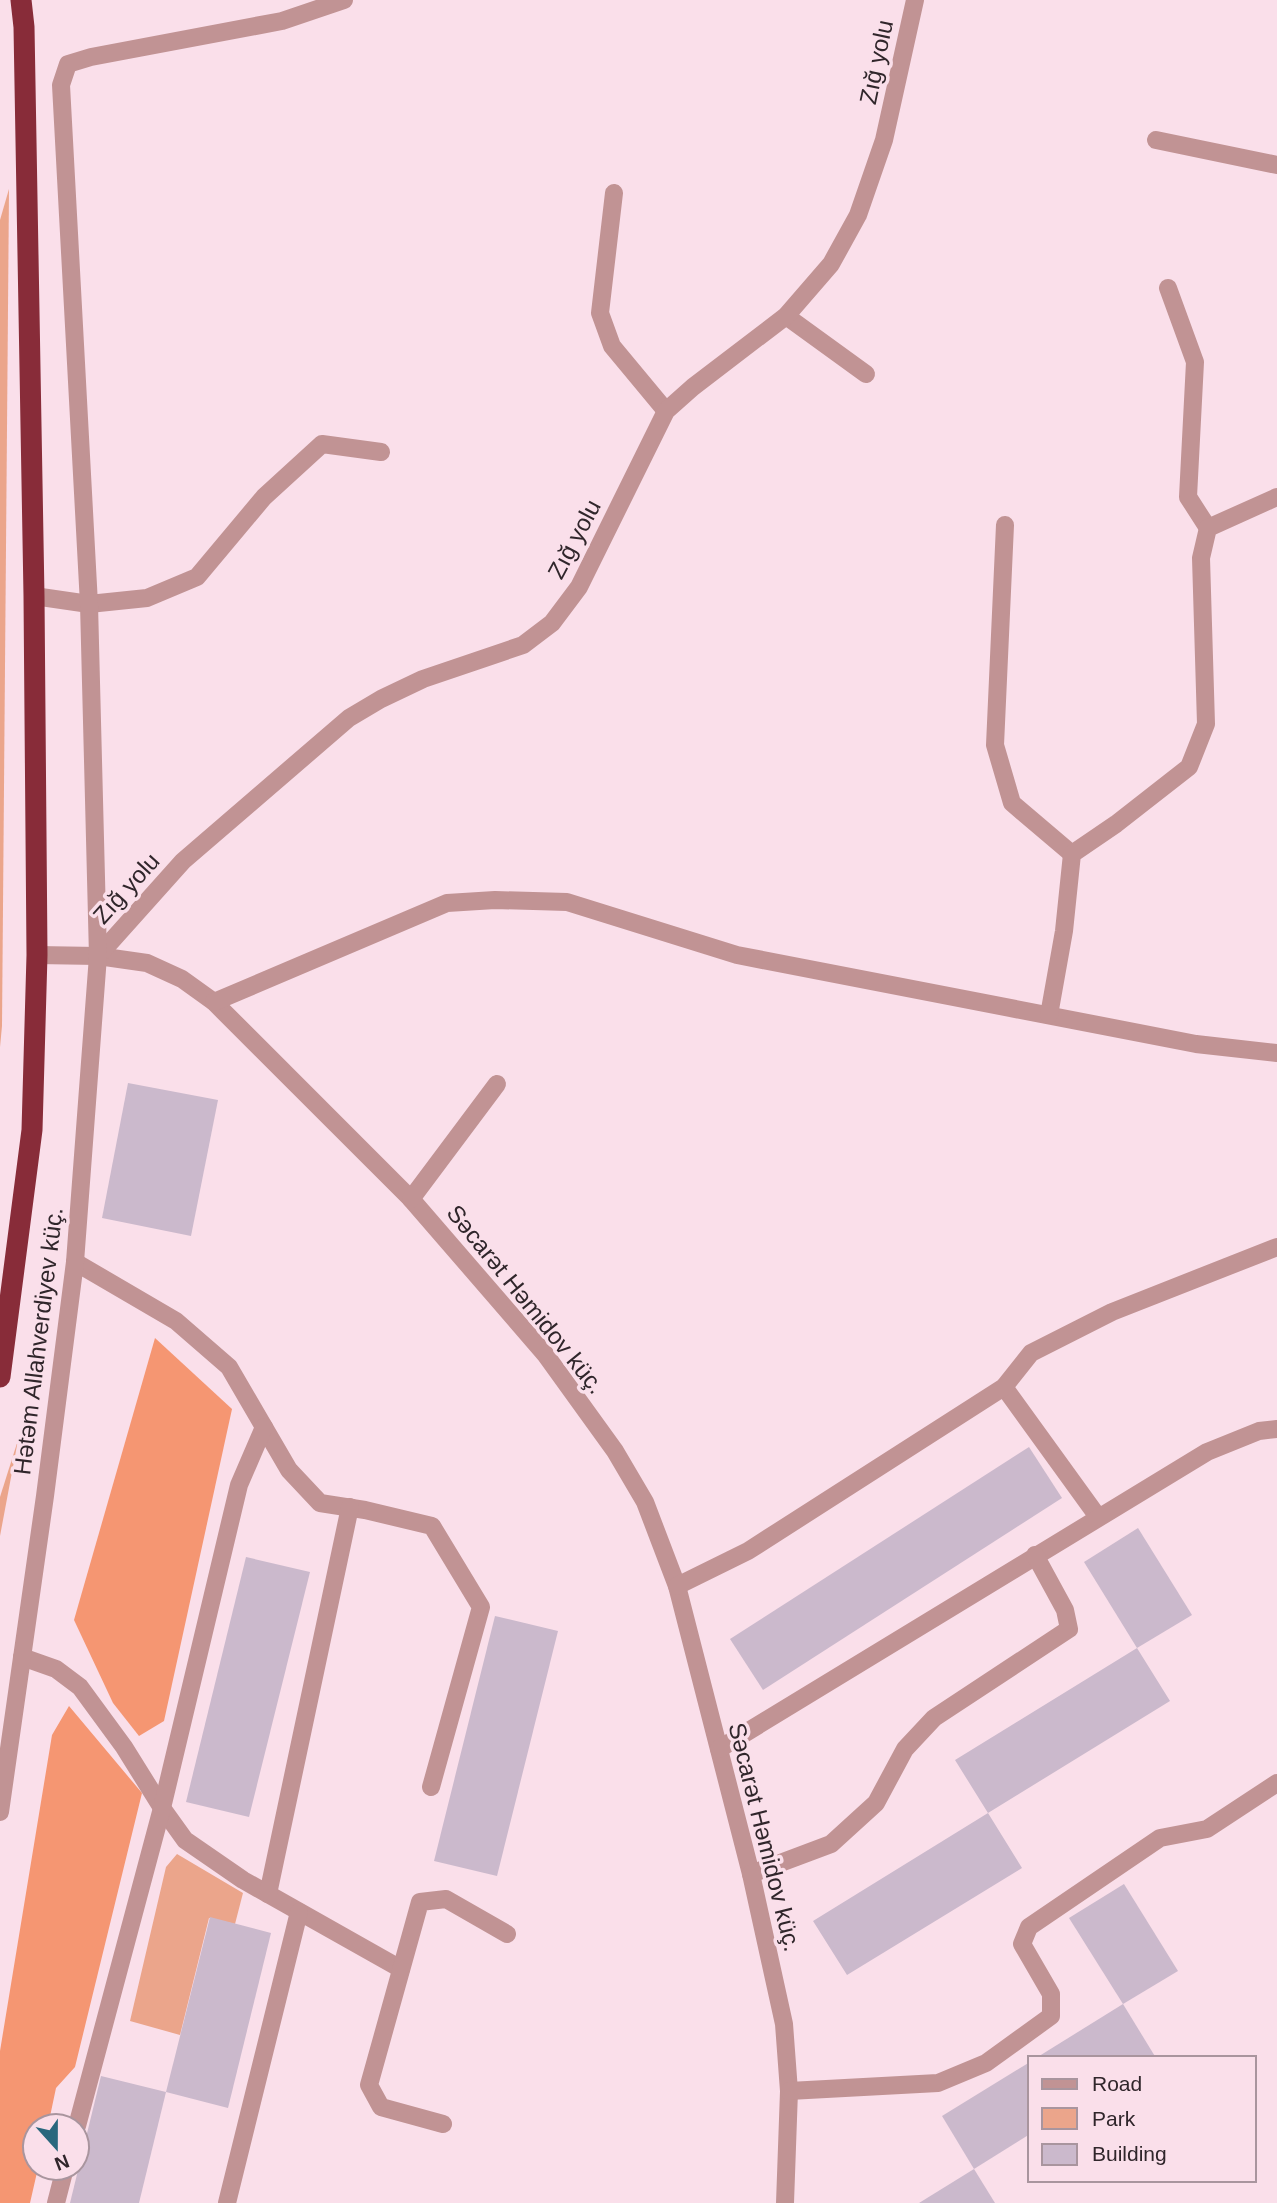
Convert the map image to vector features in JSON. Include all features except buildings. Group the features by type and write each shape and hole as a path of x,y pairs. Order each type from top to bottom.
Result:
{"highway":[{"path":"0,1377 32,1130 37,955 34,596 24,27 21,0"}],"street":[{"name":"Hətəm Allahverdiyev küç.","path":"0,1812 75,1262 98,956 89,604 61,85 68,64 91,57 282,21 344,0"},
{"name":"Zığ yolu","path":"98,956 183,860 349,719 381,699 423,680 523,645 552,623 579,587 666,411 786,316 831,264 858,215 884,140 915,0"},
{"path":"1156,140 1277,165"},
{"path":"614,192 600,313 612,346 666,411"},
{"path":"1048,1015 1063,931 1072,854 1116,824 1189,767 1206,724 1201,558 1208,528 1188,497 1195,362 1168,288"},
{"path":"786,316 866,374"},
{"path":"34,596 89,604 147,598 197,577 264,497 322,444 381,452"},
{"path":"1208,528 1277,497"},
{"path":"1005,525 995,745 1012,803 1072,854"},
{"path":"214,1002 447,903 495,900 567,902 737,955 1196,1044 1277,1053"},
{"name":"Səcarət Həmidov küç.","path":"37,955 98,956 147,962 182,979 214,1002 411,1199 545,1354 615,1451 645,1502 677,1586 751,1874 784,2024 789,2091 785,2203"},
{"path":"411,1199 497,1084"},
{"path":"677,1586 748,1551 1004,1387 1031,1353 1112,1312 1277,1247"},
{"path":"75,1262 176,1321 229,1367 289,1470 320,1503 432,1525 481,1607 431,1787"},
{"path":"1004,1387 1098,1517"},
{"path":"80,2112 162,1808 239,1485 264,1427"},
{"path":"719,1749 1207,1452 1259,1431 1277,1429"},
{"path":"268,1894 350,1507"},
{"path":"751,1874 831,1844 876,1803 905,1749 934,1718 1069,1629 1065,1610 1035,1555"},
{"path":"22,1657 56,1669 80,1687 124,1747 185,1840 243,1880 401,1969"},
{"path":"789,2091 938,2083 986,2063 1051,2016 1051,1994 1022,1944 1029,1927 1160,1838 1208,1829 1277,1783"},
{"path":"443,2124 381,2106 369,2085 420,1902 446,1899 507,1934"},
{"path":"227,2203 299,1912"},
{"path":"56,2203 61,2182"}],"green space":[{"path":"9,189 2,1026 0,1047 0,220"},
{"path":"18,1440 0,1536 0,1497"},
{"path":"177,1854 243,1893 235,1924 209,1918 180,2035 130,2021 166,1867"}],"shaded area":[{"path":"155,1338 232,1409 164,1721 139,1736 113,1703 74,1620"},
{"path":"69,1706 142,1793 75,2067 56,2088 51,2112 21,2112 21,2182 35,2182 30,2203 0,2203 0,2051 52,1735"}]}
